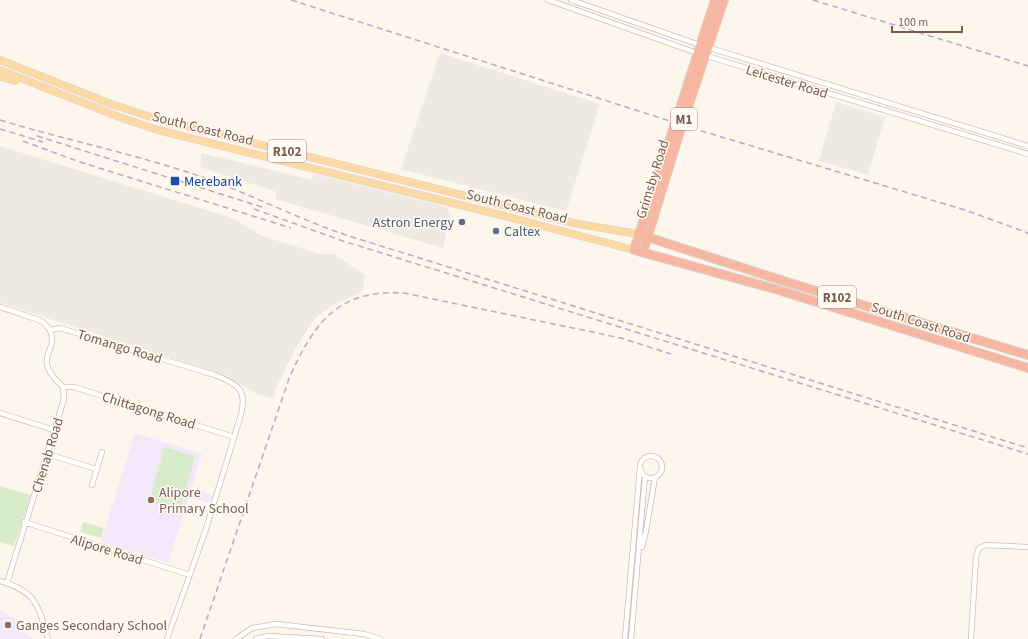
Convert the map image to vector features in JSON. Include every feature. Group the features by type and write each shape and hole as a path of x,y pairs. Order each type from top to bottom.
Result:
{"highway":[{"name":"Grimsby Road","path":"644,252 715,0"},
{"name":"Grimsby Road","path":"634,250 638,234 702,50 724,0"},
{"name":"South Coast Road","path":"638,234 950,332 1028,354"},
{"name":"South Coast Road","path":"634,250 774,289 946,344 1028,368"},
{"path":"946,344 950,332"}],"main road":[{"path":"0,55 28,70"},
{"name":"South Coast Road","path":"0,60 154,118 497,204 591,226 638,234"},
{"name":"South Coast Road","path":"0,70 82,103 145,126 203,142 588,237 634,250"},
{"path":"0,76 33,84"},
{"path":"82,103 85,93"},
{"path":"203,142 206,131"},
{"path":"316,169 319,159"},
{"path":"376,184 378,174"},
{"path":"399,190 401,180"},
{"path":"437,199 439,189"},
{"path":"493,213 497,204"},
{"path":"588,237 591,226"}],"street":[{"name":"Leicester Road","path":"548,0 702,50 777,69 1028,146"},
{"name":"Leicester Road","path":"571,0 775,77 1028,154"},
{"path":"775,77 777,69"},
{"path":"981,139 983,132"},
{"path":"0,308 39,320 50,330 52,339 46,361 47,367 50,375 63,386"},
{"name":"Tomango Road","path":"50,330 60,328 194,369 231,382 240,390 244,403 234,437"},
{"name":"Chenab Road","path":"7,583 24,522 64,399 63,386"},
{"name":"Chittagong Road","path":"63,386 74,387 234,437"},
{"path":"0,413 54,430"},
{"path":"167,639 205,532 234,437"},
{"path":"92,485 102,452"},
{"path":"47,454 96,469"},
{"path":"626,639 640,467 642,460 648,456 658,458 662,468 659,474 655,477 646,531 639,556"},
{"path":"631,639 645,476 640,467"},
{"path":"645,476 655,477"},
{"name":"Alipore Road","path":"24,522 190,575"},
{"path":"971,639 977,551 982,546 986,545 1028,547"},
{"path":"0,582 7,583 23,590 33,599 40,612 48,639"},
{"path":"236,639 252,628 276,624 364,634 380,639"},
{"path":"256,639 267,636 322,639"}],"shaded area":[{"path":"440,53 600,104 566,211 401,169"},
{"path":"836,102 885,117 868,175 819,161"},
{"path":"0,146 232,218 262,236 320,254 334,254 365,275 362,292 335,304 316,317 295,349 276,388 273,399 257,394 228,376 0,303"},
{"path":"202,153 312,180 314,174 447,207 450,214 443,248 275,199 277,192 200,167"},
{"name":"Alipore Primary School","path":"135,433 202,454 191,489 212,495 209,503 189,497 168,563 101,542"},
{"name":"Ganges Secondary School","path":"0,610 15,620 18,631 21,630 34,639 0,639"}],"green space":[{"path":"164,447 195,456 180,511 149,501"},
{"path":"0,486 31,495 14,546 0,542"},
{"path":"83,522 104,528 101,538 80,532"}],"railway":[{"path":"291,0 695,129 965,210 1028,233"},
{"path":"813,0 1028,66"},
{"path":"0,120 182,170 208,179 346,235 1028,448"},
{"path":"0,129 43,142"},
{"path":"37,136 262,207"},
{"path":"23,141 77,161 291,228"},
{"path":"254,209 343,241 1028,454"},
{"path":"200,639 290,376 299,357 320,325 332,313 346,303 362,297 381,293 404,293 621,338 671,354"}],"place":[{"name":"Merebank","path":"175,181"},
{"name":"Astron Energy","path":"462,222"},
{"name":"Caltex","path":"496,231"},
{"name":"Alipore Primary School","path":"151,500"},
{"name":"Ganges Secondary School","path":"8,625"}]}
